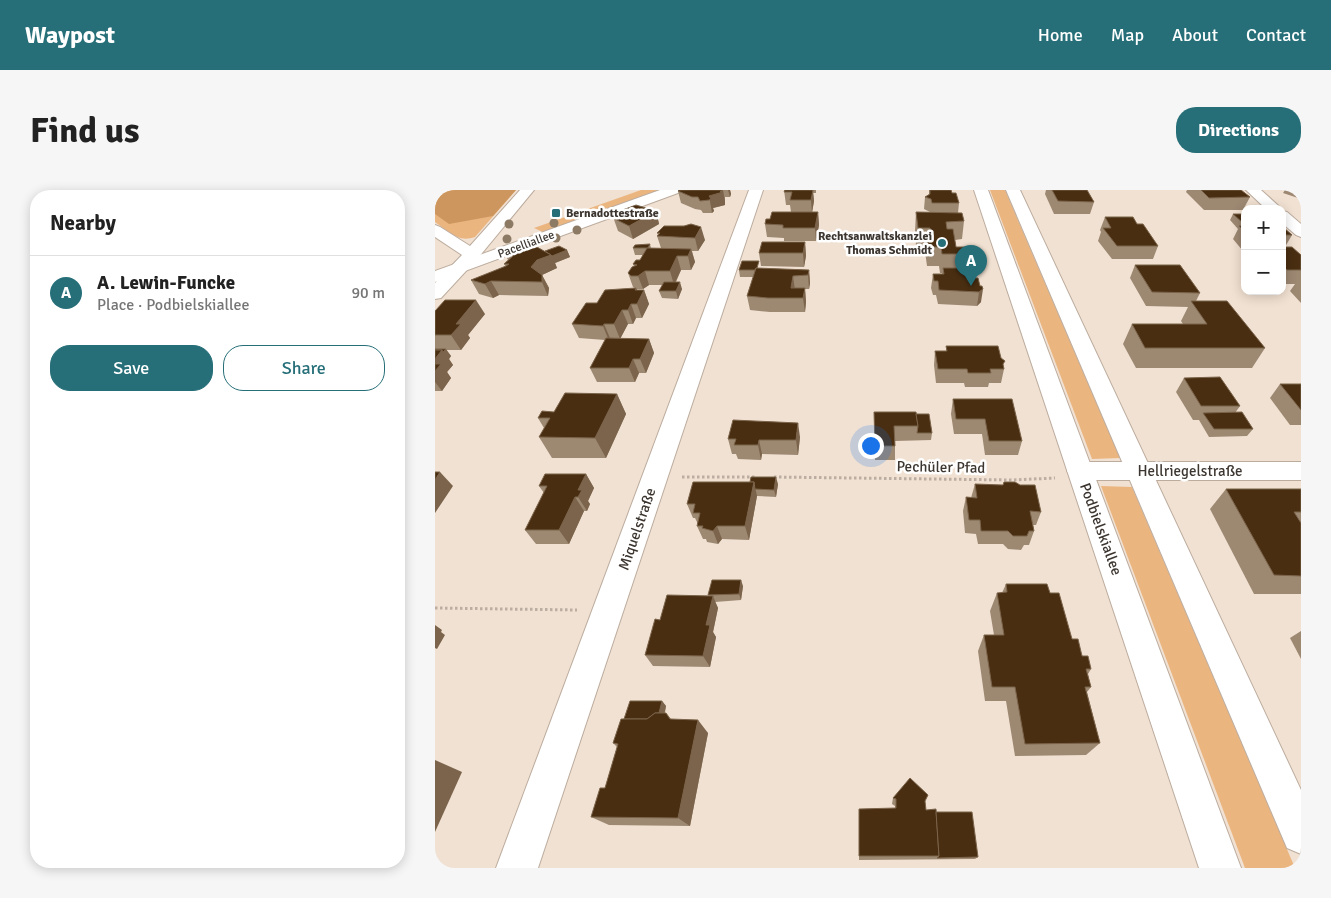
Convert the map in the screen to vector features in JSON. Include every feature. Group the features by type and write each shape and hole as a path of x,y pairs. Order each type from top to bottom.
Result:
{"street":[{"path":"444,255 467,252 484,242 527,190"},
{"name":"Pacelliallee","path":"435,277 673,190"},
{"name":"Miquelstraße","path":"517,868 756,190"},
{"name":"Podbielskiallee","path":"981,190 1070,474 1220,868"},
{"path":"1013,190 1301,834"},
{"path":"1253,190 1270,205"},
{"path":"577,209 594,203"},
{"path":"1286,219 1301,232"},
{"path":"435,230 467,252"},
{"name":"Pacelliallee","path":"484,242 509,233"},
{"path":"435,294 459,268 467,252"},
{"name":"Hellriegelstraße","path":"1070,474 1138,470 1301,471"}],"path":[{"name":"Pechüler Pfad","path":"770,477 1012,480 1070,474"},
{"path":"681,477 760,477"},
{"path":"435,608 585,610"}],"shaded area":[{"path":"435,190 516,190 475,237 464,239 454,236 435,222"},
{"path":"435,190 516,190 493,216 449,224 435,214"},
{"path":"641,190 663,190 545,233 534,228"},
{"path":"990,190 1005,190 1120,458 1092,459"},
{"path":"1101,486 1132,487 1295,868 1245,868"}],"building":[{"path":"679,190 722,190 720,192 723,192 709,196 711,199 709,200 700,201 698,197 692,197"},
{"path":"785,190 813,190 811,200 790,200 792,192 784,192"},
{"path":"930,190 951,190 952,193 956,193 959,203 932,203 931,199 925,197 930,194"},
{"path":"1052,190 1087,190 1094,202 1058,201"},
{"path":"1201,190 1241,190 1250,197 1209,198"},
{"path":"636,205 656,211 629,226 613,218 617,217 612,214"},
{"path":"772,212 818,212 815,228 783,228 783,225 765,224 766,219 770,219"},
{"path":"916,212 962,213 964,221 946,222 947,229 953,229 956,247 970,247 972,254 942,254 941,247 928,247 926,232 931,232 930,228 918,228"},
{"path":"1233,214 1241,214 1241,221"},
{"path":"1105,217 1133,217 1137,224 1143,224 1158,246 1117,246 1103,228 1111,228"},
{"path":"691,224 701,227 695,238 657,236 660,233 657,233 664,226"},
{"path":"1286,230 1292,235 1286,235"},
{"path":"762,242 805,242 803,253 759,253"},
{"path":"650,244 648,248 633,248 635,245"},
{"path":"559,246 567,250 552,256 545,251"},
{"path":"537,247 551,255 537,260 531,267 542,275 542,282 491,281 485,284 471,280 509,264 504,264 513,256 505,254 517,249"},
{"path":"1286,247 1292,247 1301,255 1301,270 1287,270"},
{"path":"647,248 691,249 688,256 677,256 670,271 645,271 638,276 631,276 628,273 632,267 637,265 633,264 636,260 640,260"},
{"path":"742,261 759,261 755,270 739,270"},
{"path":"1135,265 1180,265 1200,293 1152,292"},
{"path":"756,268 809,270 808,275 793,276 791,288 805,288 803,298 747,296"},
{"path":"943,268 972,268 975,278 978,278 983,289 979,292 939,290 938,281 934,281 933,274 944,274"},
{"path":"664,282 680,282 676,291 659,291"},
{"path":"636,288 635,290 644,290 637,304 631,304 628,310 622,310 614,324 604,324 603,326 572,324 586,303 597,303 605,290"},
{"path":"445,300 476,300 456,324 461,324 451,335 435,335 435,311"},
{"path":"1191,301 1227,301 1265,348 1145,348 1132,324 1207,324"},
{"path":"606,338 649,339 640,359 633,359 629,368 590,368"},
{"path":"946,346 998,346 1001,358 1005,361 1003,364 1004,369 990,369 991,373 968,373 967,369 938,369 935,351 947,351"},
{"path":"435,350 442,350 435,359"},
{"path":"435,364 441,364 435,371"},
{"path":"1220,377 1240,406 1201,406 1184,378"},
{"path":"1280,384 1301,384 1301,410"},
{"path":"565,393 617,394 595,438 539,437 550,418 538,418 542,411 554,412"},
{"path":"953,399 1012,399 1022,441 989,441 985,419 956,419"},
{"path":"874,412 916,412 918,426 894,426 895,446 875,446"},
{"path":"1242,412 1253,429 1214,429 1203,413"},
{"path":"916,414 929,414 932,433 917,433"},
{"path":"733,420 798,423 796,440 759,440 758,445 734,445 736,439 728,439"},
{"path":"435,472 440,472 435,480"},
{"path":"545,474 586,474 578,490 582,490 578,497 575,497 559,530 525,530 547,486 539,486"},
{"path":"751,477 776,477 774,490 755,489 754,482 750,482"},
{"path":"693,482 754,482 745,526 717,526 713,531 702,528 703,526 697,526 700,513 693,513 695,504 687,504"},
{"path":"1004,482 1035,485 1041,512 1030,511 1034,531 1029,531 1027,536 1013,536 1008,531 981,531 980,520 969,520 966,497 977,498 975,484 1003,485"},
{"path":"1226,489 1301,489 1301,512 1294,512 1301,523 1301,576 1274,575"},
{"path":"712,580 741,580 739,594 708,595"},
{"path":"1006,584 1047,584 1050,593 1059,593 1072,639 1078,639 1082,656 1088,656 1091,669 1086,669 1091,687 1085,687 1100,743 1025,744 1015,687 992,687 984,635 1004,635 997,593 1007,592"},
{"path":"667,595 713,596 706,625 710,625 703,656 645,655 655,619 660,620"},
{"path":"630,701 662,701 659,713 655,713 647,719 624,719"},
{"path":"655,713 666,713 670,719 698,720 678,818 591,817 600,788 605,788 618,744 613,743 621,719 647,719"},
{"path":"910,778 928,795 925,801 926,810 936,809 939,856 859,856 859,809 896,808 896,799 893,798"},
{"path":"936,812 972,812 978,857 937,858 939,856"}],"place":[{"name":"Bernadottestraße","path":"556,213"},
{"name":"Rechtsanwaltskanzlei Thomas Schmidt","path":"942,243"},
{"name":"A. Lewin-Funcke","path":"971,286"}]}
